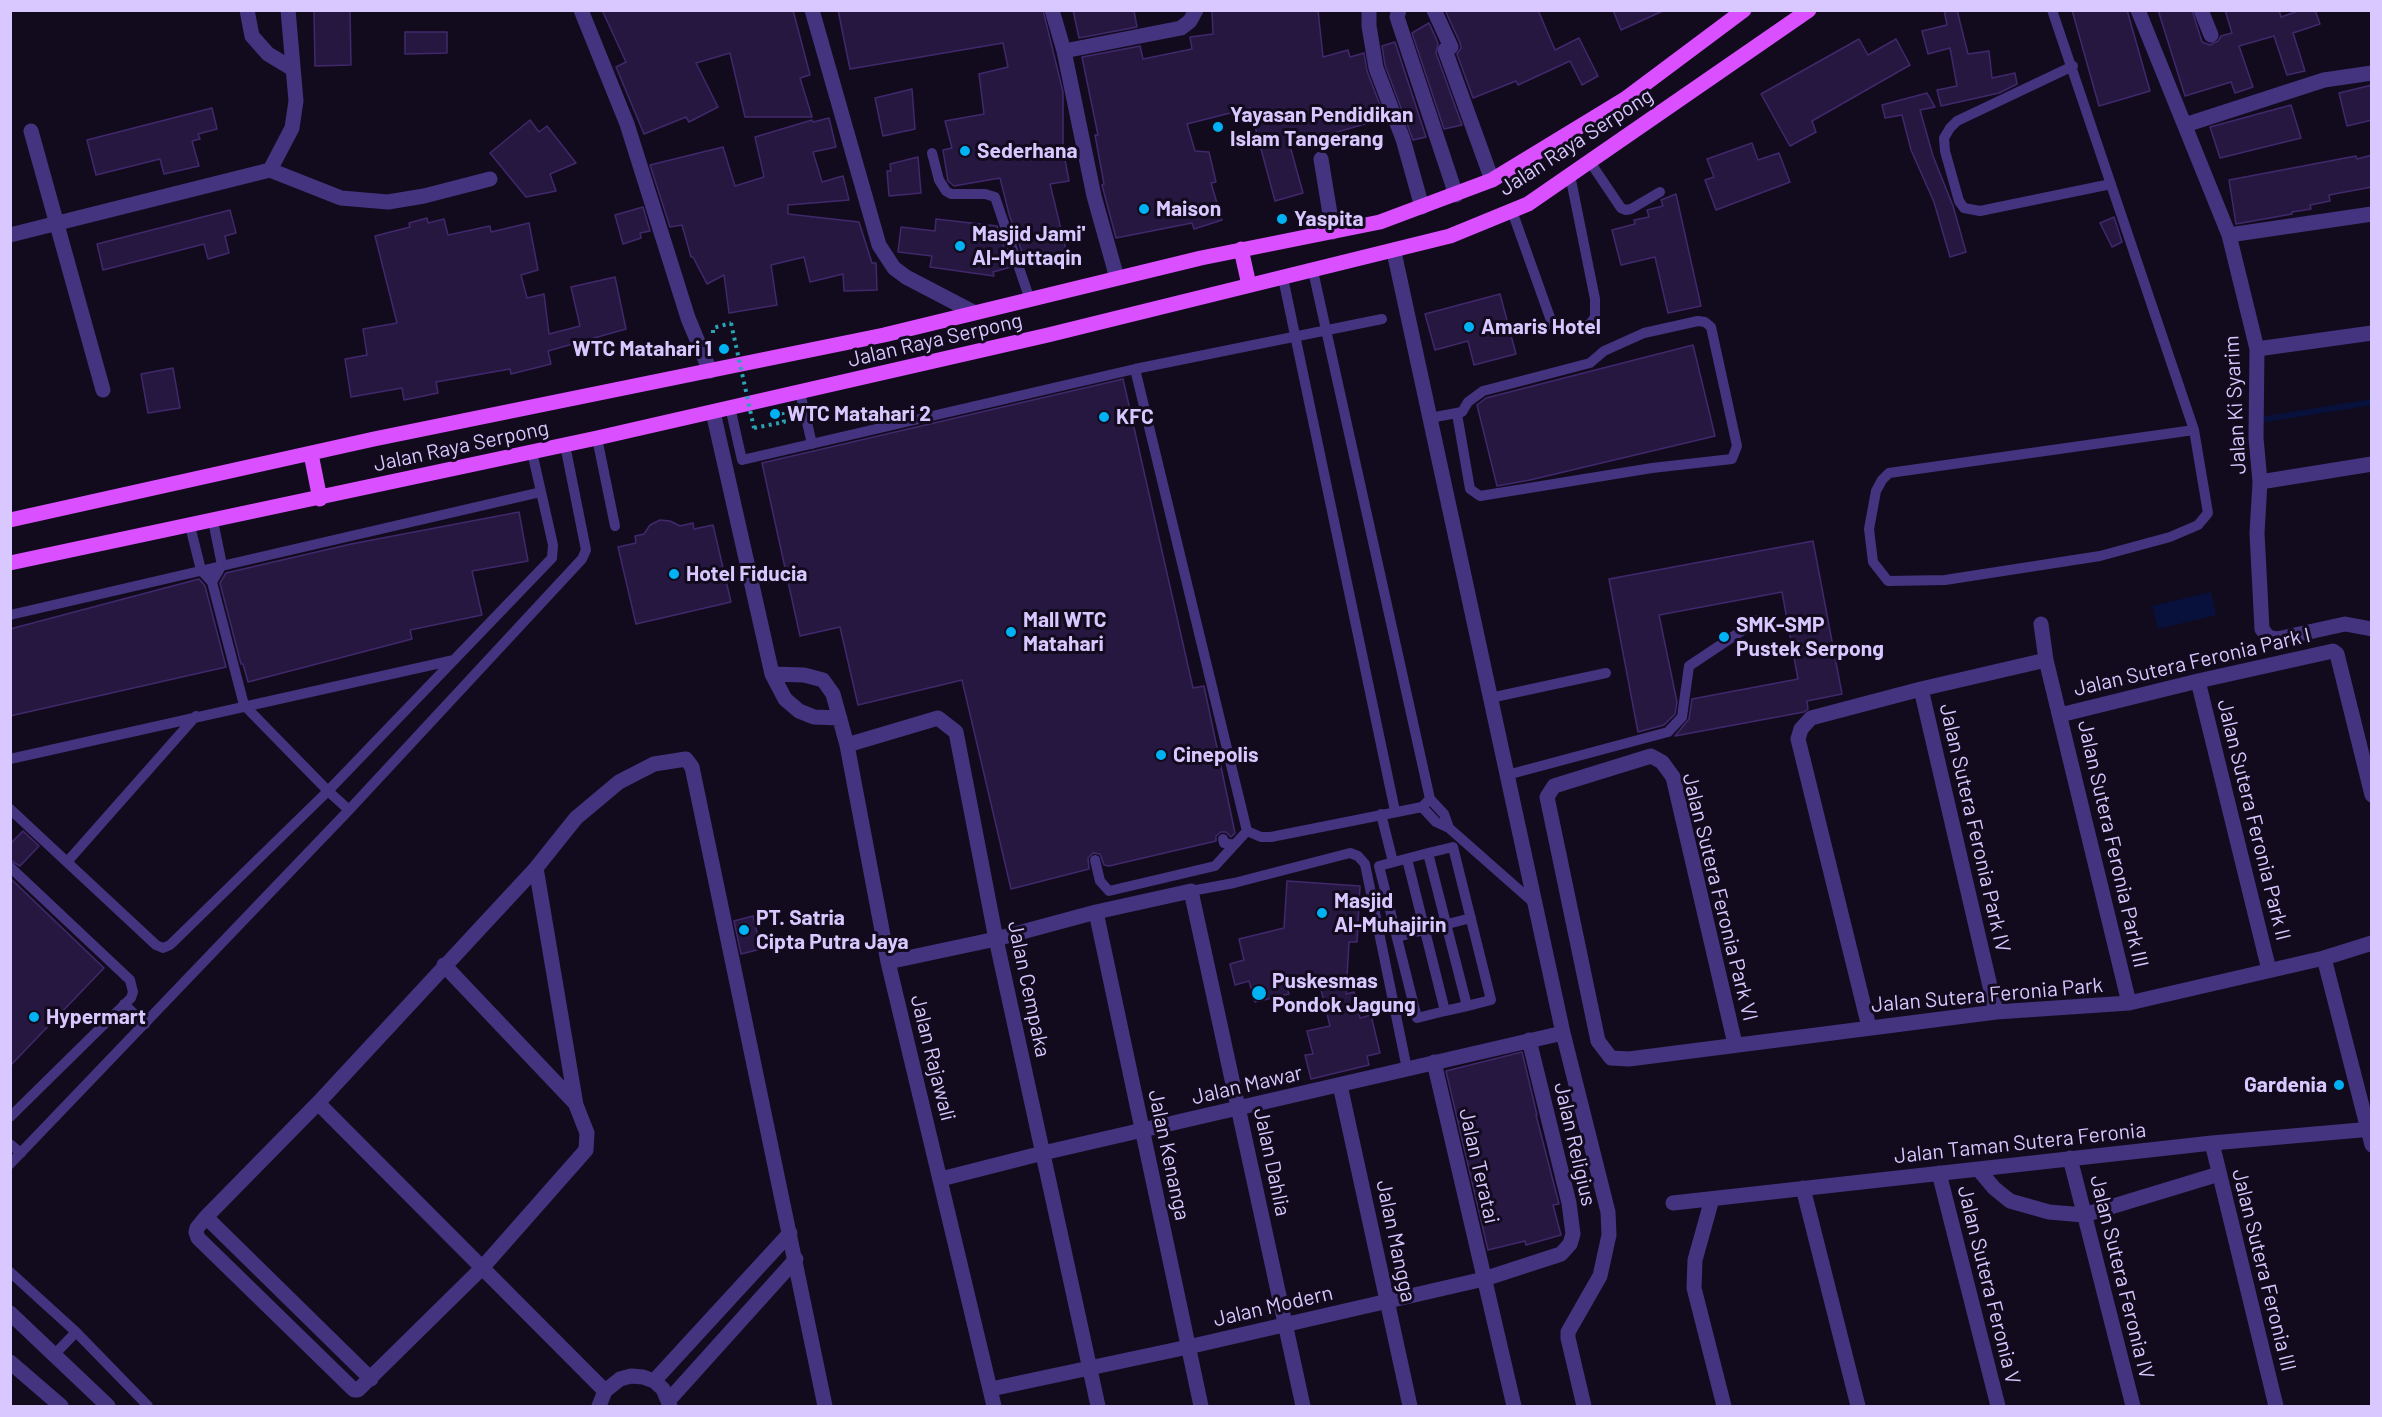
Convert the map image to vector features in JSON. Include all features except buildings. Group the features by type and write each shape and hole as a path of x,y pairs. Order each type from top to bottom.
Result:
{"main road":[{"name":"Jalan Raya Serpong","path":"10,520 374,439 884,335 1241,249 1380,222 1492,180 1625,99 1727,16 1744,10"},
{"name":"Jalan Raya Serpong","path":"10,563 320,499 800,392 1394,252 1450,236 1528,204 1809,10"},
{"path":"1241,249 1249,285"},
{"path":"311,454 320,499"}],"street":[{"path":"247,10 252,36 268,54 292,69"},
{"path":"270,171 292,128 296,101 288,10"},
{"path":"581,10 627,124 688,318 710,371"},
{"path":"812,10 879,245 894,268 906,277 973,312"},
{"path":"1052,10 1064,51 1094,196 1117,278"},
{"path":"1064,51 1181,28 1190,21 1196,10"},
{"path":"1369,10 1369,26 1376,68 1403,139 1422,207"},
{"path":"1399,10 1397,17 1456,195"},
{"path":"1434,10 1451,47 1444,50 1492,180"},
{"name":"Jalan Ki Syarim","path":"2138,10 2229,235 2257,349 2256,438 2260,482 2257,534 2262,628 2268,637 2277,639 2345,624 2372,629"},
{"path":"2200,10 2211,35"},
{"path":"2185,125 2324,80 2372,73"},
{"path":"31,131 103,390"},
{"path":"1321,159 1333,232"},
{"path":"10,235 270,171 340,198 388,202 424,196 490,179"},
{"path":"2229,235 2372,214"},
{"path":"1394,252 1563,1033 1608,1212 1609,1235 1600,1276 1568,1332 1584,1407"},
{"path":"2257,349 2372,333"},
{"path":"713,411 772,674 785,699 798,711 814,717 840,718"},
{"path":"2260,482 2372,464"},
{"name":"Jalan Sutera Feronia Park III","path":"2042,624 2046,660 2129,1003"},
{"name":"Jalan Sutera Feronia Park I","path":"2060,715 2333,651 2337,654 2371,791"},
{"path":"1869,1027 1798,739 1801,729 1812,718 1921,688 2046,660"},
{"name":"Jalan Rajawali","path":"772,674 804,675 823,680 833,694 847,745 888,962 994,1407"},
{"name":"Jalan Sutera Feronia Park II","path":"2198,681 2269,970"},
{"name":"Jalan Sutera Feronia Park IV","path":"1921,688 1996,1012"},
{"name":"Jalan Cempaka","path":"847,745 938,718 956,732 996,939 1098,1407"},
{"name":"Jalan Sutera Feronia Park VI","path":"1604,1050 1598,1041 1546,796 1554,786 1567,781 1652,756 1662,762 1672,777 1736,1044"},
{"path":"536,868 576,1105 587,1133 586,1150 482,1268 371,1379 206,1217 318,1103 536,868 576,818 619,782 654,764 680,759 690,762 796,1259 825,1407"},
{"path":"888,962 996,939 1096,912 1191,891"},
{"name":"Jalan Dahlia","path":"1191,891 1303,1407"},
{"name":"Jalan Kenanga","path":"1096,912 1201,1407"},
{"name":"Jalan Sutera Feronia Park","path":"1604,1050 1611,1058 1629,1059 1996,1012 2129,1003 2324,958 2372,943"},
{"path":"2324,958 2370,1135"},
{"path":"444,965 576,1105"},
{"name":"Jalan Mawar","path":"941,1179 1043,1153 1563,1033"},
{"name":"Jalan Religius","path":"1529,1040 1569,1203 1573,1234 1570,1244 1561,1254"},
{"name":"Jalan Teratai","path":"1434,1062 1514,1407"},
{"name":"Jalan Mangga","path":"1340,1085 1410,1407"},
{"path":"318,1103 605,1391"},
{"name":"Jalan Taman Sutera Feronia","path":"1673,1203 2212,1143 2370,1135"},
{"name":"Jalan Sutera Feronia III","path":"2212,1143 2276,1407"},
{"name":"Jalan Sutera Feronia IV","path":"2070,1158 2133,1407"},
{"path":"1978,1169 1994,1188 2010,1201 2049,1212 2084,1215 2219,1174"},
{"name":"Jalan Sutera Feronia V","path":"1939,1173 1998,1407"},
{"path":"1803,1188 1858,1407"},
{"path":"1712,1199 1702,1227 1695,1260 1694,1288 1724,1407"},
{"path":"654,1381 790,1233"},
{"name":"Jalan Modern","path":"991,1389 1387,1302 1484,1279 1561,1254"},
{"path":"599,1407 605,1391 620,1379 631,1376 654,1381 663,1389 669,1403 796,1259"},
{"path":"10,1313 108,1407"},
{"path":"10,1362 61,1407"}],"lane":[{"path":"2052,10 2073,66 2194,430 2208,513 2198,525 2180,533 2100,556 1945,580 1888,581 1873,562 1869,529 1876,490 1889,473 2194,430"},
{"path":"2073,66 1957,121 1950,128 1944,138 1945,151 1959,201 1964,208 1980,211 2111,184"},
{"path":"932,153 939,180 946,191 951,194 985,194 995,197 1030,300"},
{"path":"1590,162 1621,208 1631,209 1660,192"},
{"path":"1512,211 1553,326 1561,332 1590,324 1595,317 1595,299 1570,175"},
{"path":"1313,271 1426,803"},
{"path":"1283,278 1395,811"},
{"path":"730,407 742,460 1135,369 1382,319"},
{"path":"1430,418 1462,412 1468,402 1483,391 1590,363 1604,351 1644,333 1698,321 1705,322 1712,327 1737,446 1732,459 1652,468 1480,496 1470,489 1457,414"},
{"path":"1135,369 1247,831"},
{"path":"800,392 812,444"},
{"path":"597,438 615,526"},
{"path":"10,1164 349,810 585,555 586,550 565,445"},
{"path":"10,809 156,945 163,948 170,945 327,791 552,558 553,545 532,452"},
{"path":"10,615 541,492"},
{"path":"212,582 222,565 213,521"},
{"path":"190,526 201,570 212,582 244,705 327,791 349,810"},
{"path":"1507,775 1668,732 1682,717 1689,666 1758,620"},
{"path":"10,759 244,705 455,660"},
{"path":"1490,698 1606,673"},
{"path":"67,862 196,717"},
{"path":"1247,831 1261,837 1271,837 1426,803 1444,814 1449,828 1535,903"},
{"path":"1381,814 1393,862"},
{"path":"1095,861 1100,881 1109,891 1215,866 1247,831"},
{"path":"1223,839 1224,843 1234,845"},
{"path":"1453,847 1491,1000 1417,1018 1379,866 1393,862 1453,847"},
{"path":"1191,891 1350,853 1358,856 1365,864 1407,1069"},
{"path":"1428,853 1467,1006"},
{"path":"1407,859 1445,1011"},
{"path":"10,867 130,980 133,992 124,1004 10,1117"},
{"path":"1397,936 1471,918"},
{"path":"124,1004 145,1024"},
{"path":"10,1144 21,1153"},
{"path":"12,1276 76,1332 141,1404"},
{"path":"54,1355 76,1332"}],"path":[{"path":"731,323 754,428 784,422 779,396"}],"shaded area":[{"path":"2211,592 2216,615 2158,629 2152,606"}],"waterway":[{"path":"2260,420 2372,402"}],"place":[{"name":"Yayasan Pendidikan Islam Tangerang","path":"1218,127"},
{"name":"Sederhana","path":"965,151"},
{"name":"Maison","path":"1144,209"},
{"name":"Yaspita","path":"1282,219"},
{"name":"Masjid Jami' Al-Muttaqin","path":"960,246"},
{"name":"Amaris Hotel","path":"1469,327"},
{"name":"WTC Matahari 1","path":"724,349"},
{"name":"WTC Matahari 2","path":"775,414"},
{"name":"KFC","path":"1104,417"},
{"name":"Hotel Fiducia","path":"674,574"},
{"name":"Mall WTC Matahari","path":"1011,632"},
{"name":"SMK-SMP Pustek Serpong","path":"1724,637"},
{"name":"Cinepolis","path":"1161,755"},
{"name":"Masjid Al-Muhajirin","path":"1322,913"},
{"name":"PT. Satria Cipta Putra Jaya","path":"744,930"},
{"name":"Puskesmas Pondok Jagung","path":"1259,993"},
{"name":"Hypermart","path":"34,1017"},
{"name":"Gardenia","path":"2339,1085"}]}
